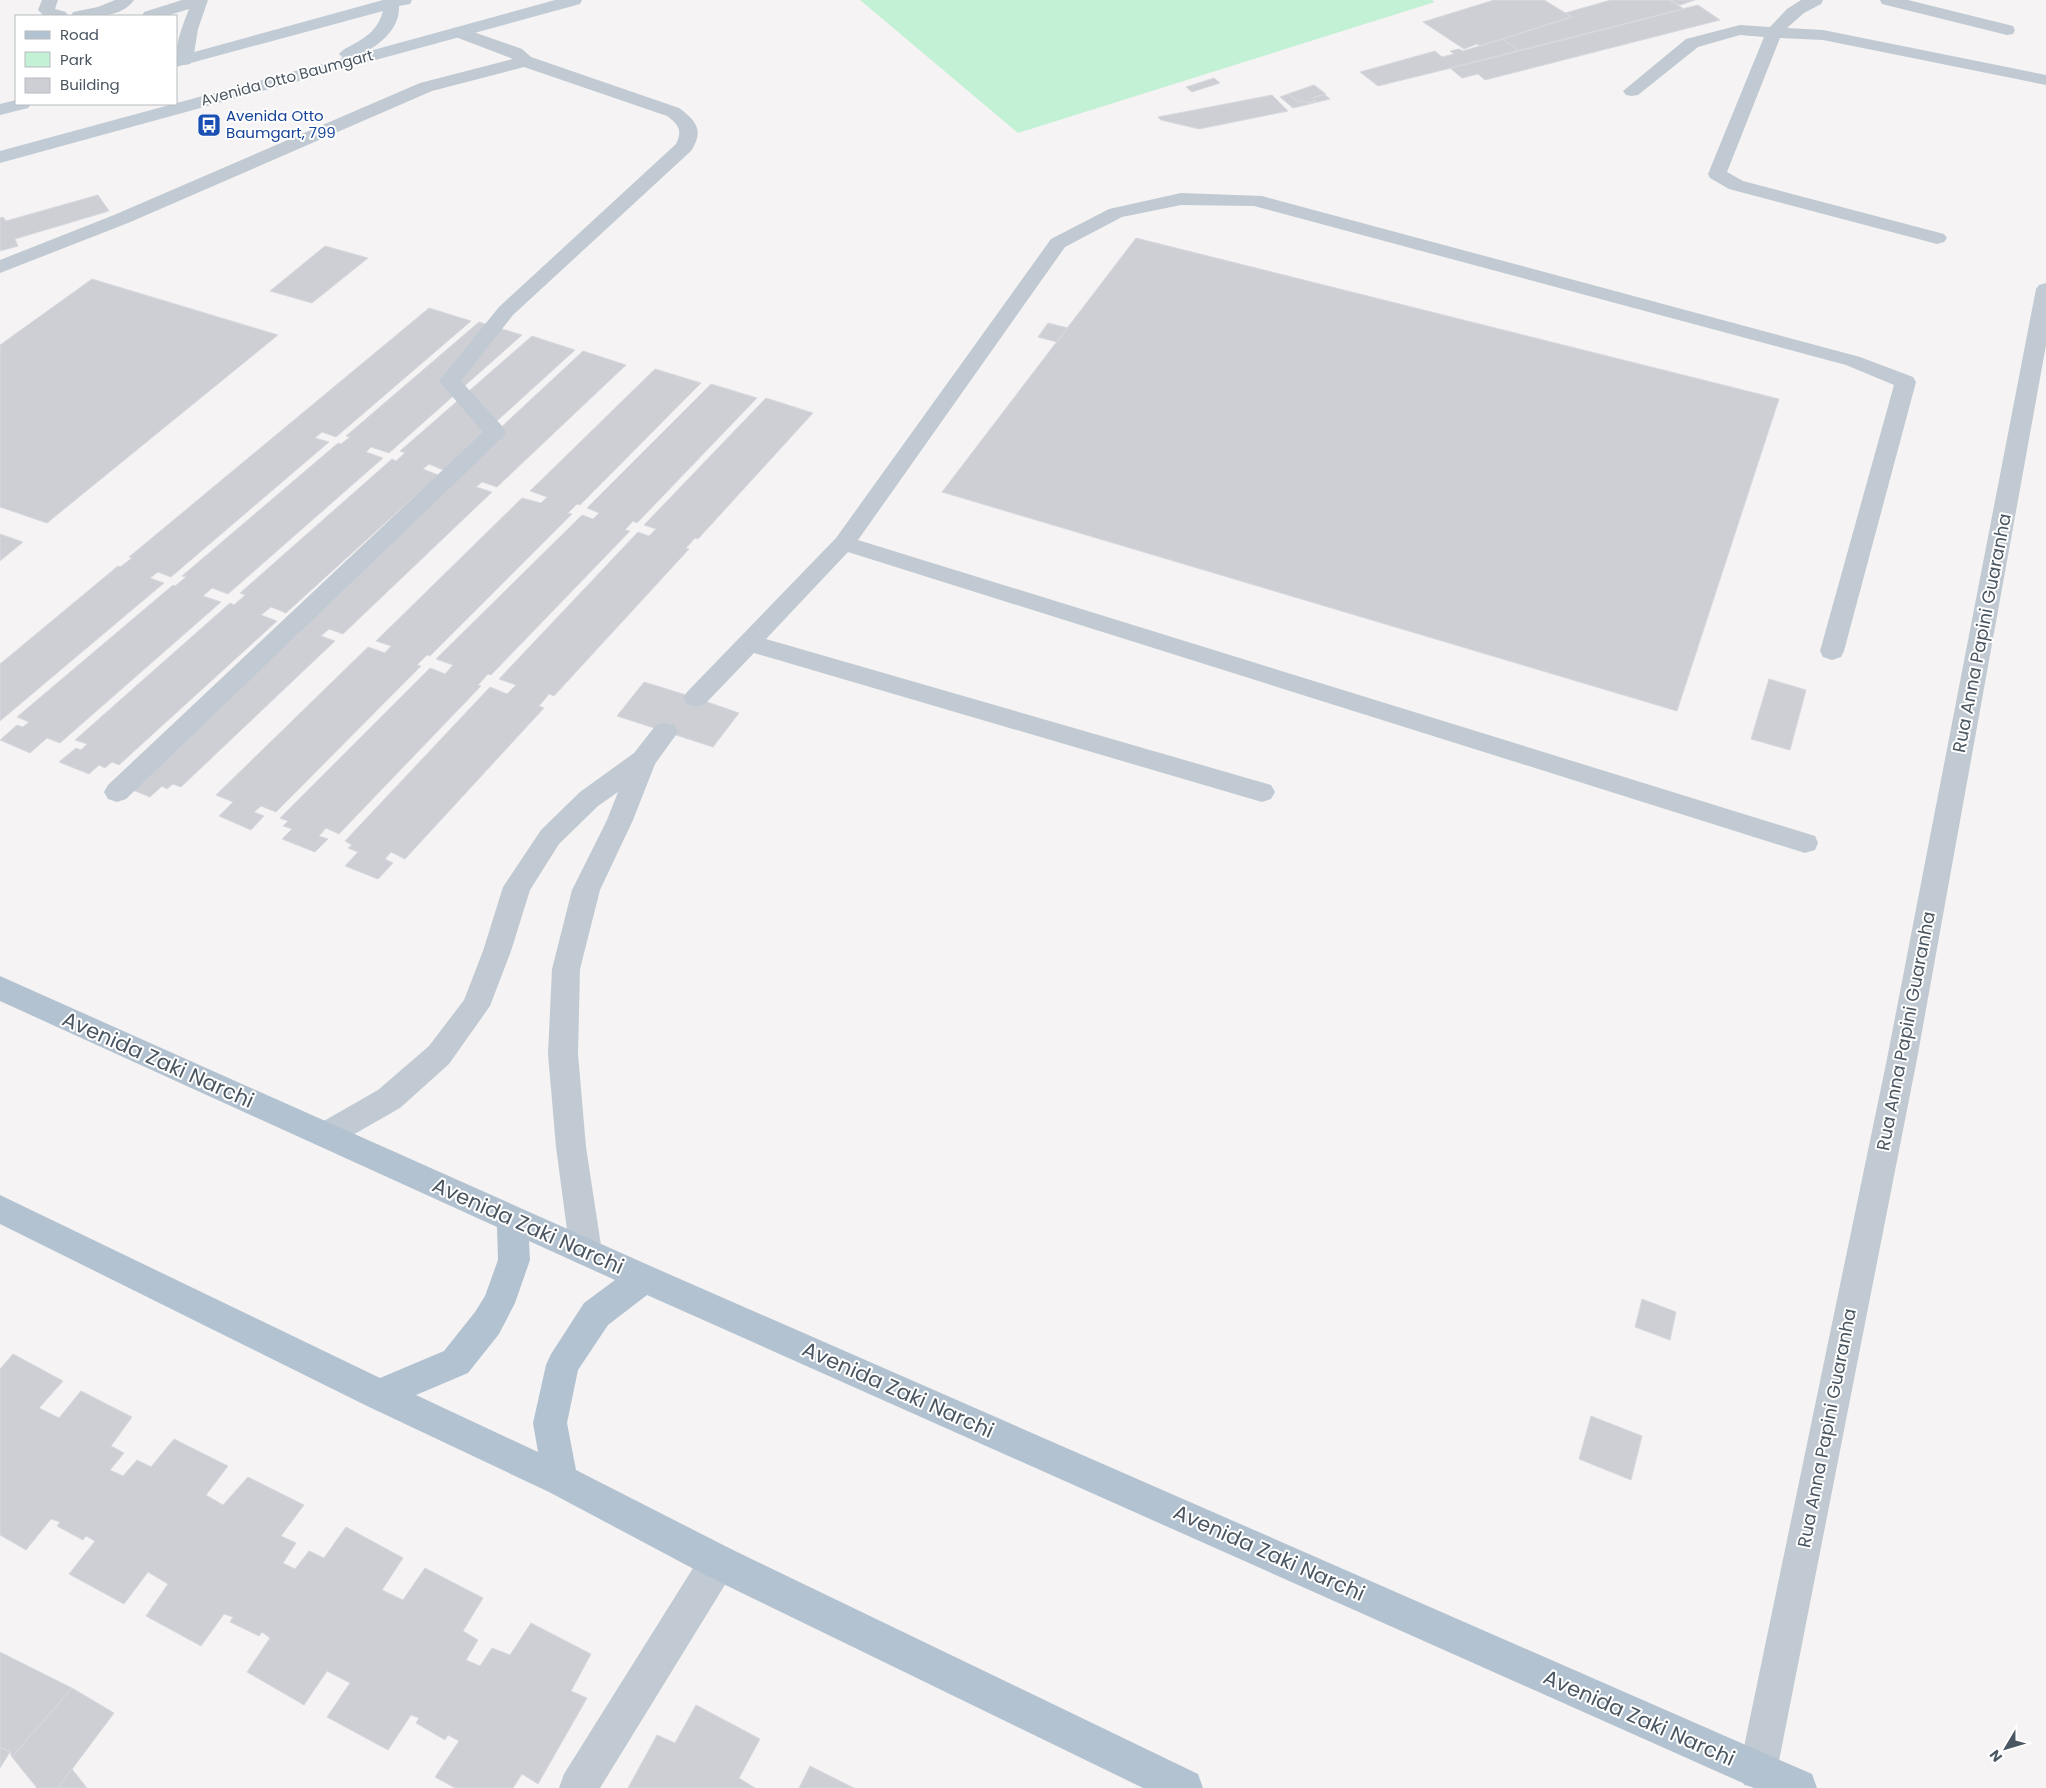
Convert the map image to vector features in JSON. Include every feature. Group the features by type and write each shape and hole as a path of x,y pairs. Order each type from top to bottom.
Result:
{"main road":[{"name":"Avenida Otto Baumgart","path":"0,157 574,0"},
{"path":"180,61 396,1"},
{"path":"281,80 290,74 349,53 372,41 385,28 392,15 396,1"},
{"path":"0,110 18,105"},
{"name":"Avenida Zaki Narchi","path":"0,988 644,1278 1798,1788"},
{"path":"0,1209 380,1395 561,1480 718,1562 1184,1788"},
{"path":"380,1395 456,1362 487,1323 499,1303 514,1260 513,1219"},
{"path":"561,1480 550,1423 563,1365 596,1314 644,1278"}],"street":[{"path":"83,15 118,6 126,0"},
{"path":"153,15 199,0"},
{"path":"180,61 190,38 190,29 199,0"},
{"path":"1815,0 1804,4 1785,18 1774,32 1717,174 1736,185 1937,238"},
{"path":"1888,0 2007,30"},
{"path":"1632,91 1692,43 1740,30 1823,35 2046,80"},
{"path":"117,792 495,432 450,381 506,311 684,147 689,139 690,129 684,120 673,112 525,61 516,53 459,32"},
{"path":"0,267 121,219 426,86 525,61"},
{"path":"696,698 844,543 1058,243 1116,213 1181,199 1255,200 1854,361 1905,382 1832,651"},
{"name":"Rua Anna Papini Guaranha","path":"1758,1770 1900,1069 2046,289"},
{"path":"844,543 1804,842"},
{"path":"749,643 1262,792"},
{"path":"326,1135 389,1099 439,1056 476,1006 497,951 517,887 550,837 589,799 642,760 666,732"},
{"path":"586,1252 571,1147 563,1054 566,969 586,890 620,820 642,760"},
{"path":"578,1788 718,1562"}],"green space":[{"path":"860,0 1432,0 1435,2 1018,133"}],"building":[{"path":"1494,0 1544,0 1572,17 1480,46 1477,44 1464,49 1423,22"},
{"path":"1611,0 1670,0 1684,9 1520,51 1502,39 1572,17 1565,13"},
{"path":"1695,0 1680,5 1671,1"},
{"path":"1698,5 1720,20 1485,80 1478,74 1462,78 1450,68"},
{"path":"1502,39 1520,51 1378,86 1360,72 1435,51 1442,57 1454,54 1450,51 1459,49 1463,51"},
{"path":"1214,78 1220,83 1192,92 1186,87"},
{"path":"1314,85 1326,94 1313,98 1316,101 1307,103 1303,100 1299,102 1288,94"},
{"path":"1288,94 1299,102 1303,100 1307,103 1316,101 1313,98 1324,94 1330,99 1293,108 1280,97"},
{"path":"1272,95 1288,111 1199,129 1161,120 1158,117"},
{"path":"98,195 109,211 15,239 18,246 0,251 0,218 3,217 6,221"},
{"path":"1136,238 1779,399 1677,711 942,492"},
{"path":"325,246 368,258 312,303 270,291"},
{"path":"92,279 278,335 47,523 0,507 0,345"},
{"path":"429,308 471,321 336,437 322,432 315,438 329,442 171,577 158,572 150,578 164,583 0,721 0,664 118,566 120,567 132,558 129,557"},
{"path":"479,322 522,335 389,453 371,447 366,452 383,458 228,594 212,588 203,596 221,602 60,743 47,738 30,753 0,740 17,725 23,727 29,722 17,717 173,585 175,586 186,577 182,576 338,443 341,444 350,437 346,436"},
{"path":"1048,323 1068,328 1057,342 1038,337"},
{"path":"532,336 575,350 443,470 429,464 423,469 438,475 286,613 271,607 261,615 277,621 119,765 112,762 105,768 99,765 89,774 59,762 76,748 81,750 87,744 75,740 230,603 234,605 245,595 240,593 392,459 396,461 405,453 400,451"},
{"path":"583,351 626,365 497,487 482,482 476,487 492,492 343,634 329,629 321,636 335,641 181,787 173,784 167,789 162,786 150,797 118,784"},
{"path":"655,369 701,383 580,505 577,504 568,513 572,514 430,656 427,655 417,665 421,666 276,812 261,806 254,812 264,816 251,830 219,816 233,802 216,795 368,647 385,653 391,646 376,641 522,498 541,503 547,497 530,491"},
{"path":"711,384 757,398 637,523 633,521 625,530 630,531 491,675 488,674 478,685 481,686 339,834 326,828 319,836 328,839 315,852 282,839 292,829 283,826 288,821 280,818 430,668 445,674 453,665 436,659 582,515 593,519 599,513 587,508"},
{"path":"766,398 813,413 698,539 695,538 686,548 689,549 554,696 549,694 539,706 544,708 405,859 391,852 385,859 393,863 378,879 345,866 358,852 348,848 352,845 345,841 490,687 507,694 516,685 499,679 638,532 649,536 656,529 644,525"},
{"path":"0,534 23,542 0,561"},
{"path":"1769,679 1806,690 1790,750 1751,739"},
{"path":"644,682 739,713 713,747 617,716"},
{"path":"1642,1299 1676,1312 1670,1340 1635,1327"},
{"path":"13,1354 63,1381 39,1408 59,1418 81,1391 132,1417 111,1446 124,1453 110,1470 123,1476 137,1460 151,1467 174,1439 228,1466 206,1495 223,1505 248,1477 304,1505 281,1536 296,1543 283,1563 295,1569 309,1551 324,1558 346,1527 403,1558 382,1590 403,1600 425,1568 483,1598 463,1631 478,1640 466,1660 480,1666 492,1648 510,1655 531,1623 591,1654 571,1691 587,1698 538,1784 522,1774 513,1788 455,1788 435,1777 459,1741 448,1735 445,1740 416,1723 419,1718 411,1715 388,1750 327,1717 350,1683 327,1671 304,1705 247,1672 270,1638 262,1632 259,1636 230,1622 233,1617 224,1614 201,1646 146,1616 168,1584 148,1572 124,1604 69,1574 95,1541 86,1536 83,1540 57,1526 60,1522 51,1519 26,1550 0,1535 0,1369"},
{"path":"1591,1416 1642,1436 1631,1480 1579,1459"},
{"path":"0,1652 72,1688 12,1757 10,1752 0,1747"},
{"path":"72,1688 114,1713 58,1788 37,1788 12,1757"},
{"path":"696,1705 760,1739 739,1778 755,1788 628,1788 657,1735 675,1743"},
{"path":"0,1747 10,1752 0,1768"},
{"path":"810,1766 854,1788 799,1788"},
{"path":"72,1769 87,1788 58,1788"}],"place":[{"name":"Avenida Otto Baumgart, 799","path":"209,125"}]}
